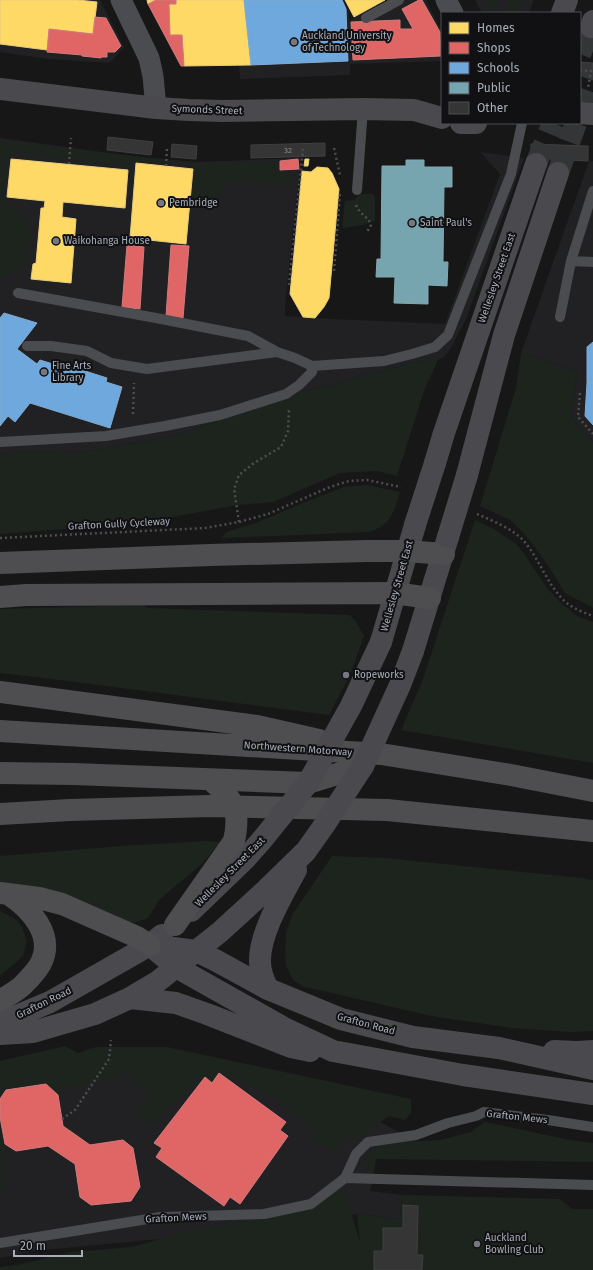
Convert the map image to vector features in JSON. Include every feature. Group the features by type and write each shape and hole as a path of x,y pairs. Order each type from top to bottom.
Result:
{"highway":[{"path":"0,563 210,555 407,550 446,545"},
{"path":"0,597 26,595 394,593 430,598"},
{"path":"0,692 258,726 381,754"},
{"name":"Northwestern Motorway","path":"0,731 381,754 593,790"},
{"path":"0,774 74,774 308,783 363,766"},
{"path":"175,925 234,841 237,820 236,809 228,796 211,780"},
{"path":"0,814 70,810 209,806 387,810 593,831"},
{"path":"0,822 70,810"},
{"path":"3,893 38,898 62,904 137,937 150,945"},
{"path":"0,1001 22,986 30,977 40,964 45,948 42,932 37,921 29,910 18,901 3,893"}],"main road":[{"path":"562,12 567,0"},
{"name":"Symonds Street","path":"0,89 156,108 222,112 363,109 414,110 441,118"},
{"name":"Symonds Street","path":"414,110 441,101"},
{"path":"581,113 593,114"},
{"name":"Wellesley Street East","path":"150,945 195,907 246,858 261,841 308,783 351,706 381,642 394,593 446,425 536,164"},
{"path":"268,989 263,978 260,962 261,948 274,912 310,846 363,766 400,685 413,652 467,475 504,335 558,173"},
{"path":"196,951 220,932 266,890 310,846"},
{"path":"150,945 176,967 286,1029 333,1051"},
{"name":"Grafton Road","path":"0,1023 50,1002 150,945 196,951 268,989 341,1018 414,1037 499,1048 593,1069"},
{"name":"Grafton Road","path":"0,1034 34,1032 95,1014 130,998 157,982 196,951"},
{"path":"130,998 176,1003 290,1047 306,1051 333,1051 464,1075 593,1094"},
{"path":"499,1048 577,1052 593,1051"}],"street":[{"path":"121,0 149,58 153,76 156,108"},
{"path":"446,0 452,12"}],"lane":[{"path":"366,18 399,0"},
{"path":"357,190 363,109"},
{"path":"18,293 248,336 277,352 312,366 384,360 412,354 435,346 448,335 511,174 522,124"},
{"path":"560,317 571,261 593,191"},
{"path":"571,261 593,262"},
{"path":"27,346 51,346 87,351 111,363 147,369 277,352"},
{"path":"0,442 106,436 220,415 286,394 299,385 312,372 312,366"},
{"name":"Grafton Mews","path":"0,1243 160,1217 264,1214 311,1204 345,1178 356,1154 368,1142 416,1135 476,1116 484,1112 593,1127"},
{"path":"345,1178 593,1185"}],"path":[{"path":"581,70 592,71 588,88"},
{"path":"69,164 71,138"},
{"path":"334,148 340,176"},
{"path":"166,166 167,149"},
{"path":"289,285 303,149"},
{"path":"334,271 335,243 341,192"},
{"path":"354,202 358,210 370,221 371,225 367,232"},
{"path":"132,432 135,367"},
{"path":"580,393 578,417 593,434"},
{"path":"239,522 234,489 239,475 280,446 288,431 288,409"},
{"name":"Grafton Gully Cycleway","path":"0,538 205,528 239,522 268,514 330,487 349,481 367,480 401,487"},
{"path":"477,514 510,530 522,539 531,550 557,592 568,604 593,616"},
{"path":"62,1119 75,1110 109,1059 111,1040"}],"shaded area":[{"path":"0,0 100,0 124,47 110,63 48,59 0,52"},
{"name":"Auckland University of Technology","path":"235,0 343,0 349,11 349,21 387,0 426,0 441,30 441,61 350,64 350,75 240,79"},
{"path":"475,0 534,0 529,12 481,12"},
{"path":"485,0 498,0 493,11 490,9"},
{"path":"510,0 524,0 519,12 506,12"},
{"path":"0,138 131,156 197,162 301,158 285,316 445,324 500,174 480,152 524,158 466,319 451,348 444,357 438,360 423,360 302,392 177,435 79,453 38,451 0,454"},
{"path":"7,141 200,164 277,161 279,168 289,175 291,181 284,183 233,181 225,183 216,200 210,205 203,206 197,203 193,197 194,165 140,162 124,166 55,158 20,152 7,156 5,193 8,201 28,227 30,241 29,248 17,272 2,278 0,277 0,142"},
{"path":"589,161 593,161 593,442 571,417 577,372 521,353"},
{"path":"360,194 373,194 375,197 375,221 363,225 342,228 345,201 354,200"},
{"path":"521,353 577,372 571,417 593,442 593,608 565,593 531,542 512,521 480,506 516,388"},
{"path":"423,360 438,360 425,388 397,476 377,471 340,473 273,502 238,505 140,523 0,534 0,454 38,451 79,453 177,435 302,392"},
{"path":"367,485 400,492 393,512 387,522 383,526 369,532 222,538 226,532 256,523 344,487"},
{"path":"475,520 494,529 515,543 523,552 547,588 560,602 577,616 593,622 593,763 401,730 422,682"},
{"path":"143,605 148,608 350,615 357,623 364,636 350,675 329,715 0,673 0,609"},
{"path":"208,841 219,843 204,862 160,899 146,919 134,923 0,883 0,856"},
{"path":"332,856 385,858 593,880 593,1031 570,1032 511,1028 431,1016 304,987 293,980 286,965 286,933 292,915"},
{"path":"0,911 17,920 22,927 27,941 23,956 0,976"},
{"path":"65,1046 78,1053 96,1047 167,1047 411,1099 411,1113 405,1120 389,1116 362,1137 341,1142 335,1149 315,1143 312,1129 313,1125 264,1091 225,1078 219,1073 212,1083 205,1077 186,1090 189,1095 176,1101 152,1125 134,1116 150,1094 138,1086 130,1073 118,1077 69,1087 58,1095 46,1084 5,1088 0,1098 0,1061"},
{"path":"81,1055 318,1088 417,1142 376,1159 370,1191 402,1195 400,1219 357,1214 252,1230 34,1251 0,1258 0,1075"},
{"path":"0,1117 5,1144 4,1187 0,1192"},
{"path":"485,1122 570,1140 593,1143 593,1162 376,1159 373,1176 367,1165 365,1157 371,1150 381,1144 440,1140 471,1132"},
{"path":"344,1188 360,1243 357,1214 400,1219 402,1195 560,1199 572,1209 593,1209 593,1270 0,1270 0,1267 21,1264 72,1252 132,1247 191,1230 223,1227"}],"building: Homes":[{"path":"0,0 78,0 97,2 93,34 49,29 47,50 0,44"},
{"path":"147,0 156,0 148,4"},
{"path":"176,0 244,0 251,65 184,66 182,35 170,35 169,4 176,4"},
{"path":"345,0 385,0 354,17"},
{"name":"Waikohanga House","path":"11,159 128,170 125,208 63,202 62,217 76,219 71,283 31,279 33,264 36,263 41,208 44,208 45,201 7,197"},
{"path":"305,159 309,159 308,166 304,166"},
{"name":"Pembridge","path":"136,163 193,169 186,244 130,238"},
{"path":"317,167 328,168 332,173 339,189 329,298 315,318 303,317 290,294 302,171 311,172"}],"building: Shops":[{"path":"156,0 176,0 176,4 169,4 170,35 182,35 184,66 181,66 148,4"},
{"path":"419,0 422,0 440,32 441,56 353,60 351,22 400,20 400,29 413,29 402,9"},
{"path":"95,17 106,18 121,46 115,52 107,52 107,57 101,58 47,52 49,29 93,34"},
{"path":"298,159 299,169 280,170 280,161"},
{"path":"127,245 144,247 140,309 122,307"},
{"path":"171,245 189,246 183,318 166,316"},
{"path":"219,1073 286,1122 280,1130 288,1136 240,1204 230,1197 224,1206 156,1157 162,1148 154,1143 205,1077 212,1083"},
{"path":"46,1084 58,1095 63,1126 90,1145 123,1140 133,1148 140,1187 131,1201 91,1205 80,1197 75,1164 48,1146 16,1151 5,1144 0,1117 0,1099 6,1090"}],"building: Schools":[{"name":"Auckland University of Technology","path":"244,0 342,0 346,9 348,61 251,65"},
{"name":"Fine Arts Library","path":"4,313 37,323 17,349 37,364 40,360 56,365 57,362 107,378 106,382 122,387 110,428 30,403 15,422 8,416 0,426 0,318"},
{"path":"593,342 593,383 587,383 587,347"},
{"path":"587,383 593,383 593,425 585,416"}],"building: Public":[{"name":"Saint Paul's","path":"406,160 424,160 424,167 452,167 452,187 444,187 443,262 448,262 447,286 428,285 428,304 394,303 395,277 376,277 377,259 381,259 382,166 406,166"}],"building: Other":[{"path":"581,62 593,63 593,77 581,75"},
{"path":"108,137 153,142 151,155 107,150"},
{"path":"325,143 325,156 251,158 251,145"},
{"path":"172,144 197,146 196,159 171,157"},
{"path":"531,144 588,146 588,161 531,158"},
{"path":"403,1205 418,1206 417,1255 423,1255 422,1270 374,1270 374,1251 383,1251 383,1228 403,1228"}],"tunnel":[{"path":"581,52 591,27"},
{"path":"581,108 593,74"},
{"path":"536,164 553,124"},
{"path":"558,173 576,124"}],"place":[{"name":"Auckland University of Technology","path":"294,42"},
{"name":"Pembridge","path":"161,203"},
{"name":"Saint Paul's","path":"412,223"},
{"name":"Waikohanga House","path":"56,241"},
{"name":"Fine Arts Library","path":"44,372"},
{"name":"Ropeworks","path":"346,675"},
{"name":"Auckland Bowling Club","path":"477,1244"}]}
